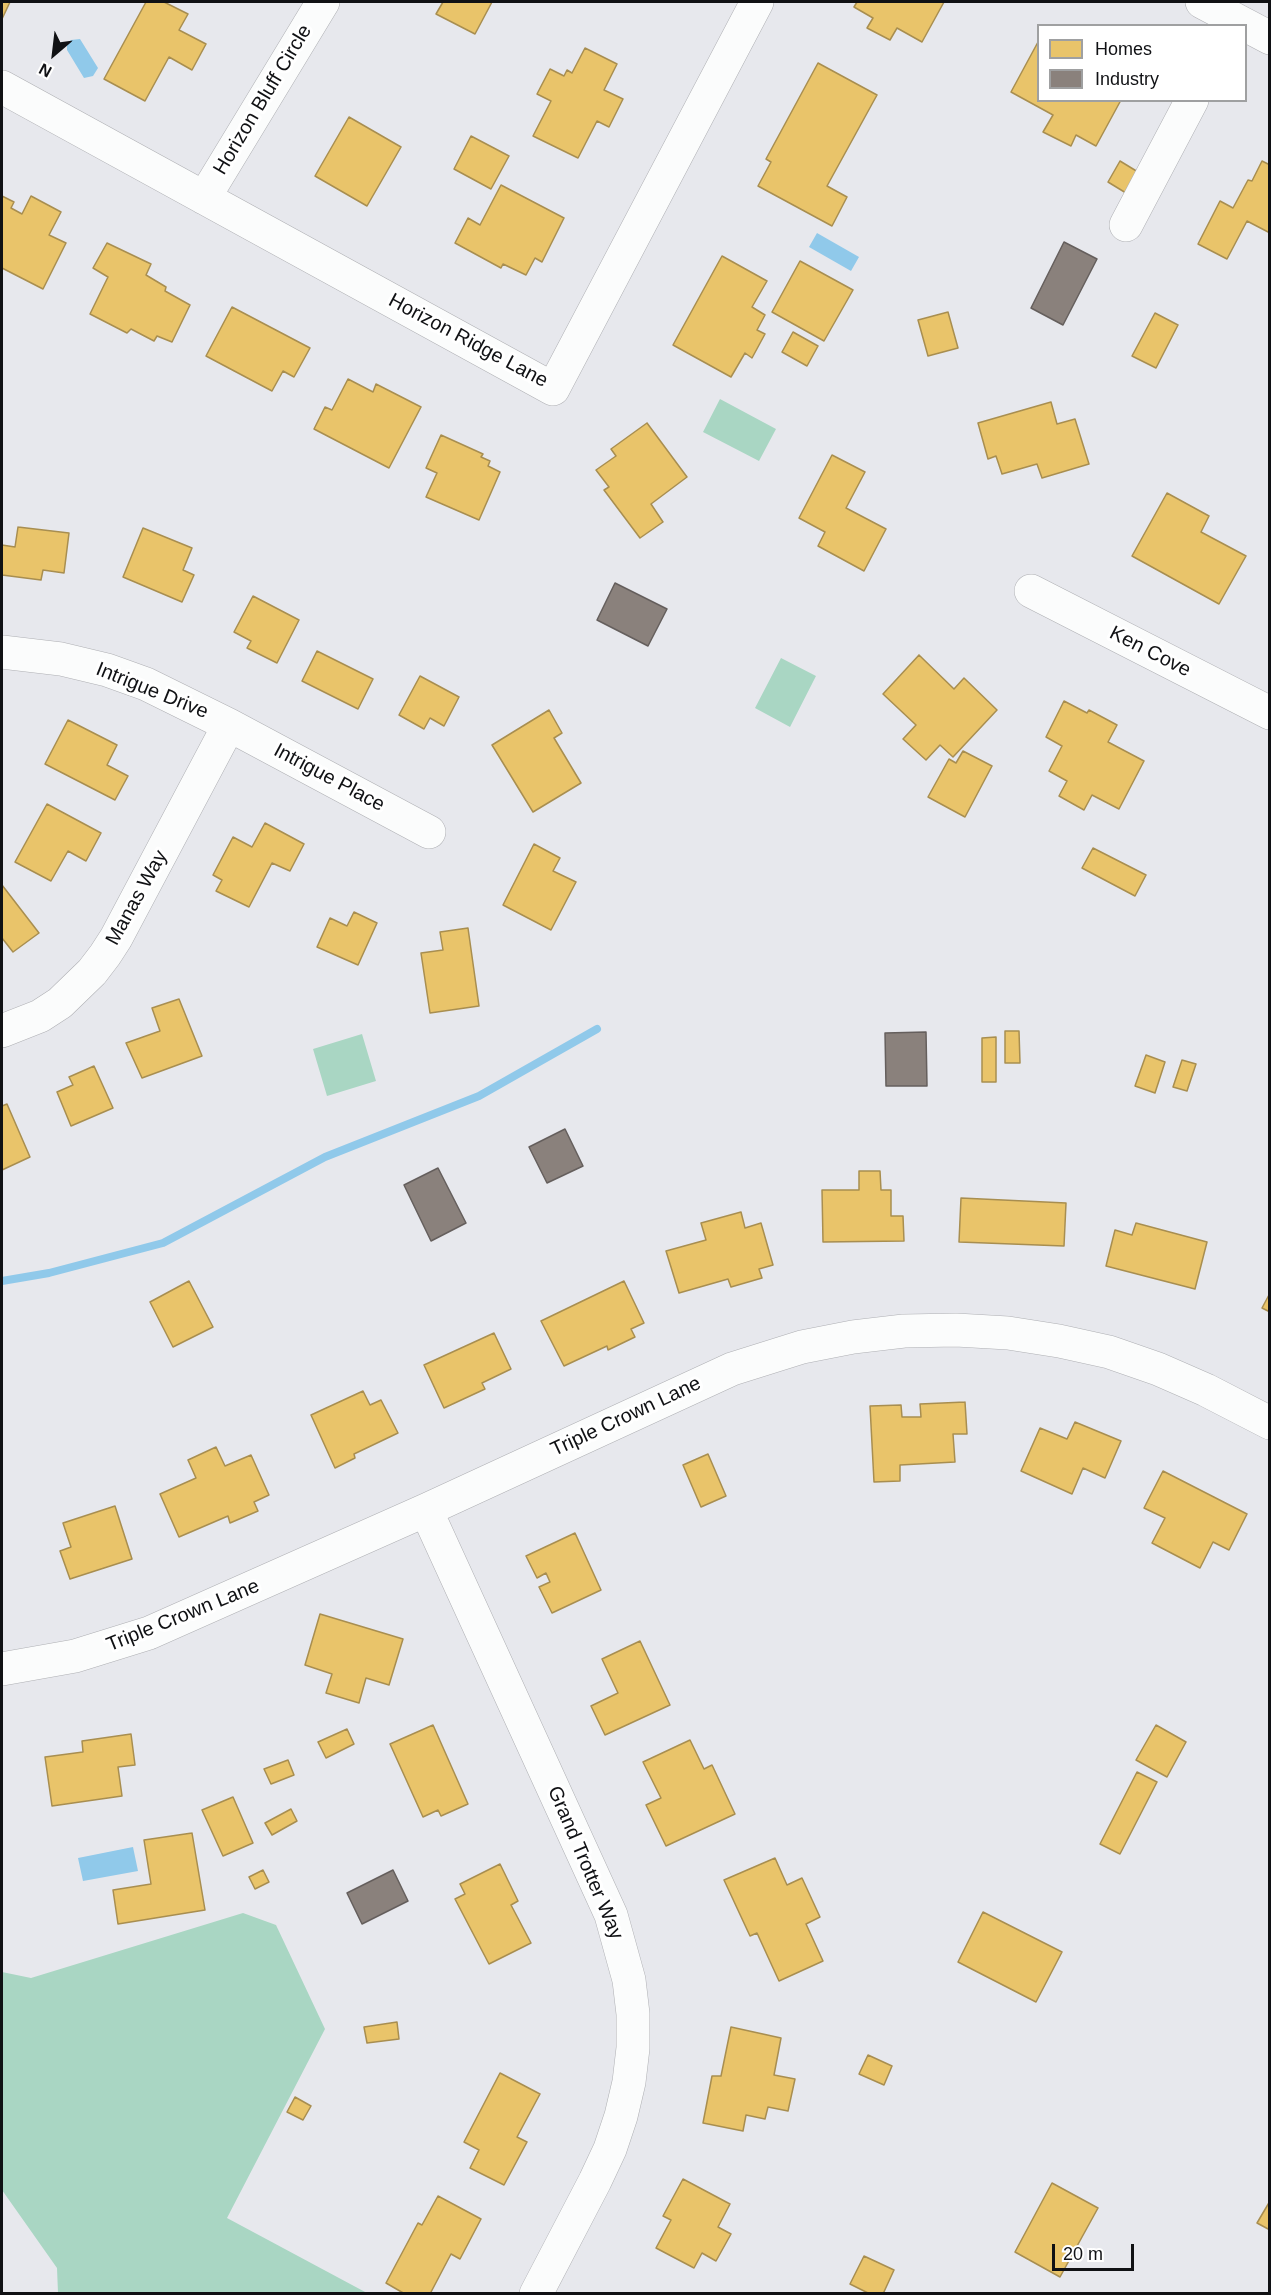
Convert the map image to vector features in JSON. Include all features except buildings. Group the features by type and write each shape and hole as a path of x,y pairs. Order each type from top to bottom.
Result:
{"street":[{"name":"Horizon Bluff Circle","path":"204,198 323,2"},
{"name":"Horizon Ridge Lane","path":"2,87 553,389 757,2"},
{"path":"1202,2 1234,22"},
{"path":"1247,28 1269,38"},
{"path":"1126,225 1191,102"},
{"name":"Ken Cove","path":"1031,591 1269,713"},
{"name":"Intrigue Drive","path":"2,652 61,659 108,670 182,700 230,725"},
{"name":"Intrigue Place","path":"230,725 429,832"},
{"name":"Manas Way","path":"2,1031 40,1016 60,1003 99,964 116,938 230,725"},
{"name":"Triple Crown Lane","path":"2,1669 75,1656 149,1633 426,1510 732,1369 802,1347 853,1337 904,1331 956,1330 1008,1333 1059,1341 1109,1352 1158,1369 1206,1390 1269,1423"},
{"name":"Grand Trotter Way","path":"426,1510 611,1915 629,1980 633,2014 633,2048 629,2082 621,2116 610,2149 595,2181 536,2294"}],"green space":[{"path":"720,399 776,429 759,461 703,432"},
{"path":"781,658 816,676 790,727 755,708"},
{"path":"362,1034 376,1081 327,1096 313,1049"},
{"path":"243,1913 276,1925 325,2029 227,2218 367,2293 58,2293 57,2268 2,2190 2,1972 31,1978"}],"water":[{"path":"80,39 98,68 93,76 84,78 67,50 67,44 71,40"},
{"path":"817,233 859,257 851,271 809,247"},
{"path":"133,1847 138,1871 83,1881 78,1858"}],"waterway":[{"path":"2,1281 49,1273 163,1243 325,1157 479,1096 597,1029"}]}
